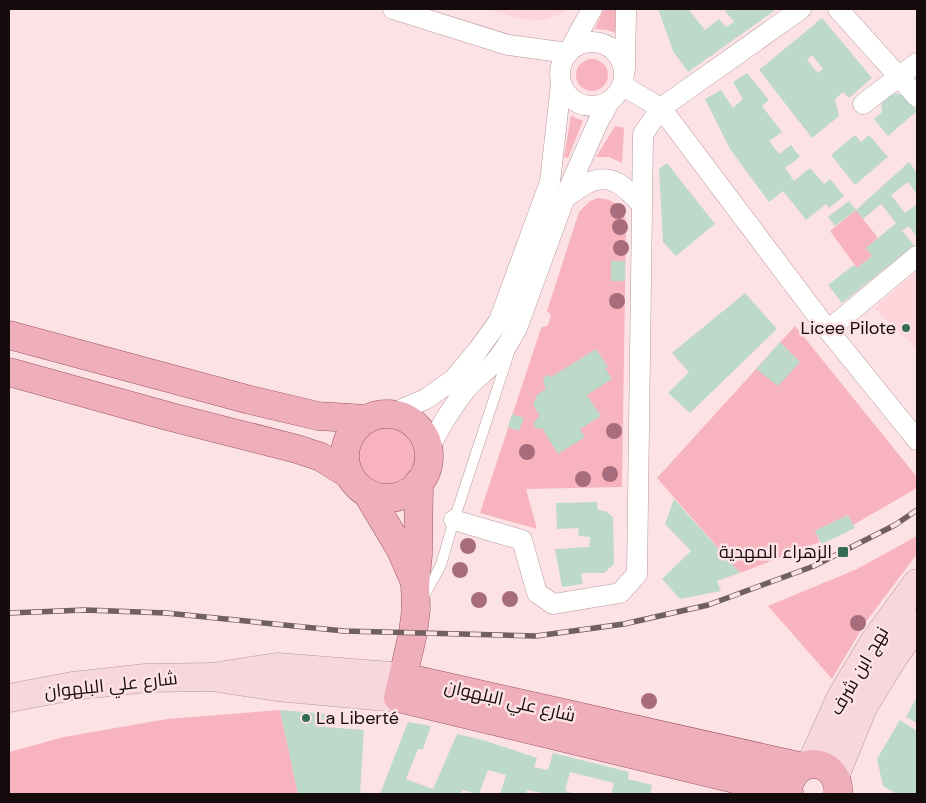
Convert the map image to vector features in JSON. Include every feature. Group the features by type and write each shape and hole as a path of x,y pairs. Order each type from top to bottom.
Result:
{"main road":[{"path":"9,335 250,400 318,416 402,417 412,422 420,430 428,451 428,462 419,482 412,489 395,497 376,496 321,458 9,372"},
{"path":"379,417 353,431 346,448 345,457 358,484 401,550 416,597"},
{"path":"400,687 416,597 419,482"},
{"name":"شارع علي البلهوان","path":"400,687 807,766 824,766 841,787"},
{"name":"شارع علي البلهوان","path":"400,687 790,793"},
{"path":"790,793 789,784 792,777 807,766"}],"street":[{"path":"393,9 508,45 533,58 561,82 566,93 573,100 582,105 592,106 602,105 619,87 626,9"},
{"path":"379,417 426,399 454,379 478,350 498,321 550,182 561,82 561,66 592,9"},
{"path":"454,520 522,540 537,592 553,604 620,593 637,574 643,134 661,108 801,9"},
{"path":"838,9 917,97"},
{"path":"428,451 440,426 454,404 469,386 494,363 506,348 517,328 566,197 598,122 619,87 622,61 615,50 604,44 592,42 580,44 568,52 508,45"},
{"path":"863,104 917,63"},
{"path":"619,87 661,108 828,330 917,440"},
{"path":"566,197 587,184 603,179 615,181 629,190 641,204"},
{"path":"828,330 917,256"},
{"name":"نهج ابن شرف","path":"807,766 841,697 874,642 917,583"},
{"name":"نهج ابن شرف","path":"841,787 863,707 895,655 917,624"},
{"name":"شارع علي البلهوان","path":"9,698 73,686 146,678 213,676 277,667 400,687"}],"lane":[{"path":"416,597 441,565 517,328"}],"shaded area":[{"path":"489,9 567,9 545,20 521,19"},
{"path":"604,9 618,9 616,33 595,29"},
{"path":"592,59 604,63 608,75 604,87 592,91 580,87 576,75 580,63"},
{"path":"571,116 583,121 568,158 564,157"},
{"path":"615,126 624,128 622,163 609,157 596,157"},
{"path":"598,198 609,200 617,205 623,213 626,224 622,487 526,489 537,529 480,513 541,328 548,325 551,315 547,311 579,212 590,201"},
{"path":"856,210 878,238 867,248 872,256 857,268 830,231"},
{"name":"Licee Pilote","path":"917,271 917,349 874,308"},
{"path":"795,326 917,477 917,488 853,525 848,515 815,531 820,542 740,573 657,478"},
{"path":"389,423 402,426 413,433 420,444 423,457 420,470 413,481 402,488 389,491 376,488 365,481 358,470 355,457 358,444 365,433 376,426"},
{"path":"917,536 917,554 865,623 832,679 768,606 857,569"},
{"path":"280,710 298,794 9,794 9,752 64,737 167,719"}],"building":[{"path":"658,9 688,9 705,30 719,19 726,27 734,22 725,11 728,9 777,9 688,72 673,51"},
{"path":"822,18 872,78 849,98 843,92 835,99 839,116 812,138 759,70","holes":["812,55 823,69 818,73 807,60"]},
{"path":"747,73 769,100 762,106 782,132 769,141 779,154 791,145 800,157 785,168 794,181 810,168 824,184 830,179 844,196 829,208 826,204 806,220 783,191 769,202 730,149 705,99 721,90 733,108 743,99 733,82"},
{"path":"892,93 904,95 917,111 888,136 874,119 882,112 881,103"},
{"path":"855,135 861,142 869,135 888,157 855,185 831,155"},
{"path":"909,162 917,173 917,194 908,182 891,195 905,213 917,204 917,237 909,226 902,231 914,245 842,303 828,285 854,265 857,268 872,256 866,248 896,223 881,204 863,219 856,210"},
{"path":"667,163 715,224 676,256 663,242 659,169"},
{"path":"849,201 856,210 835,226 828,217"},
{"path":"611,261 625,261 625,281 611,281"},
{"path":"745,293 777,329 690,413 668,393 689,372 672,353"},
{"path":"780,342 800,362 778,386 756,369"},
{"path":"596,349 608,367 605,368 612,379 587,395 601,416 580,429 585,437 558,454 542,428 534,427 534,422 540,416 533,405 537,395 546,389 543,381 545,376 549,375 551,377"},
{"path":"512,414 524,418 519,431 508,427"},
{"path":"674,499 740,573 717,581 721,591 680,599 662,579 691,551 665,524"},
{"path":"597,502 598,510 605,511 613,517 614,564 604,573 581,573 583,584 562,587 555,549 589,547 590,537 578,536 579,528 557,529 556,503"},
{"path":"848,515 855,528 822,544 815,531"},
{"path":"917,697 917,723 906,717"},
{"path":"280,710 327,714 326,727 364,730 360,794 298,794"},
{"path":"900,720 917,731 917,794 897,794 883,786 877,759"},
{"path":"408,722 431,726 423,749 418,749 406,779 433,789 457,734 483,740 537,758 534,767 548,770 553,753 629,772 628,779 652,785 650,794 611,794 614,783 570,772 565,791 576,794 542,794 527,790 526,794 500,794 506,775 488,770 479,794 462,790 461,794 380,794"}],"railway":[{"path":"9,613 85,610 166,613 344,631 536,636 624,624 708,605 814,566 895,525 917,510"}],"place":[{"name":"Licee Pilote","path":"906,328"},
{"name":"الزهراء المهدية","path":"843,552"},
{"name":"La Liberté","path":"306,718"}]}
